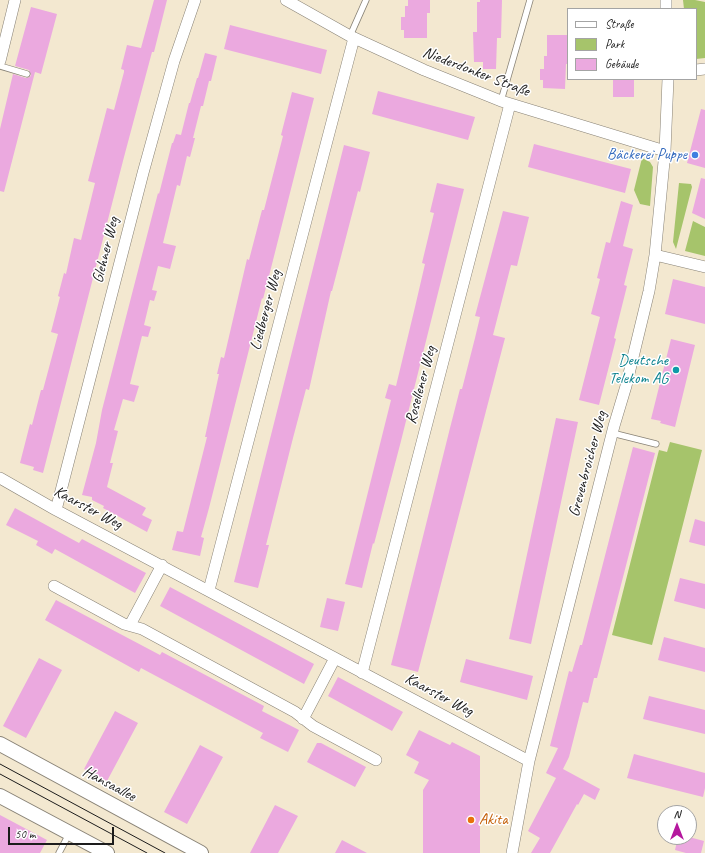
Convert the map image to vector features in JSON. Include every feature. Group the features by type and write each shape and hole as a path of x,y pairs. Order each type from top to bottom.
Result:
{"street":[{"path":"0,61 15,0"},
{"name":"Glehner Weg","path":"56,510 142,173 174,61 195,0"},
{"name":"Niederdonker Straße","path":"286,0 352,37 424,70 506,103 665,151"},
{"name":"Liedberger Weg","path":"210,590 352,37"},
{"name":"Grevenbroicher Weg","path":"512,853 528,761 612,433 628,379 649,291 655,255 665,151 668,80"},
{"name":"Rosellener Weg","path":"362,673 506,103"},
{"path":"655,255 705,267"},
{"name":"Kaarster Weg","path":"0,478 56,510 210,590 528,761"},
{"path":"130,626 162,565"},
{"path":"54,586 124,624 142,629 295,712 313,726 376,760"},
{"path":"303,719 335,658"},
{"name":"Hansaallee","path":"0,744 201,853"},
{"path":"0,796 107,853"}],"lane":[{"path":"352,37 366,0"},
{"path":"506,103 530,0"},
{"path":"0,66 26,74"},
{"path":"612,433 656,444"},
{"path":"59,853 69,833"}],"green space":[{"path":"683,0 705,2 705,58 697,59 697,8 684,8"},
{"path":"642,158 650,162 653,167 650,206 640,204 634,190"},
{"path":"679,183 691,184 692,187 676,249 673,242"},
{"path":"693,221 705,227 705,256 685,251"},
{"path":"670,442 702,450 652,645 612,635 659,450 667,452"}],"building":[{"path":"154,0 167,0 124,157 43,473 33,470 34,467 20,463 30,424 32,425 41,390 43,390 58,334 51,332 60,297 58,296 64,273 66,274 74,238 81,240 95,183 88,181 107,108 114,110 124,72 124,70 121,69 127,45 141,48"},
{"path":"408,0 430,0 430,13 427,13 427,38 404,38 404,30 401,30 401,17 405,17 405,6 408,6"},
{"path":"480,0 502,0 501,38 497,38 496,69 483,69 483,62 474,62 473,32 477,32 477,2 480,2"},
{"path":"31,7 57,14 41,74 35,72 4,192 0,191 0,129 13,74 26,78 30,77 31,75 29,70 15,66"},
{"path":"230,25 327,50 321,74 224,49"},
{"path":"547,35 567,35 565,89 543,88 543,80 540,80 540,69 544,69 544,56 547,56"},
{"path":"205,53 217,56 203,106 201,106 190,157 187,156 180,186 177,185 163,243 176,246 170,269 158,266 152,290 157,291 154,301 150,300 144,325 151,327 148,337 142,336 130,384 139,386 134,402 123,399 114,430 118,431 110,463 113,463 107,487 146,508 142,515 152,520 147,532 103,508 104,506 92,500 92,497 82,495 96,443 102,410 158,193 159,194 172,143 176,134 181,135 189,103"},
{"path":"613,80 634,80 634,97 613,97"},
{"path":"378,91 475,117 468,140 372,114"},
{"path":"292,92 314,98 201,537 204,538 200,556 172,550 177,531 183,532 207,437 205,437 219,374 217,374 221,357 224,358 247,259 249,260 262,210 264,210 283,136 281,135"},
{"path":"701,109 705,110 705,168 687,163"},
{"path":"534,144 631,169 625,193 528,167"},
{"path":"344,145 370,152 331,291 309,390 306,389 293,438 266,545 269,545 258,588 234,582"},
{"path":"701,178 705,179 705,219 692,213"},
{"path":"437,183 464,189 401,441 362,588 345,584 391,400 385,398 389,384 396,386 425,264 422,263 434,213 430,212"},
{"path":"621,201 633,205 623,246 633,249 624,285 627,286 614,338 616,339 599,405 579,400 600,317 591,314 600,279 597,278 606,242 610,243"},
{"path":"503,211 529,217 517,266 511,265 493,335 505,338 418,672 391,665 460,389 462,389 475,338 480,317 475,316"},
{"path":"673,279 705,287 705,324 665,314"},
{"name":"Deutsche Telekom AG","path":"671,339 695,345 675,427 660,423 661,421 651,419"},
{"path":"556,418 578,422 531,644 509,639"},
{"path":"633,447 655,453 597,678 594,678 588,703 583,702 569,757 563,769 600,789 595,800 584,794 550,853 531,853 540,838 528,831 556,778 546,773 558,748 550,746 569,671 572,672 580,645 582,645"},
{"path":"15,508 79,543 82,539 146,573 135,593 55,549 52,554 36,545 38,541 6,525"},
{"path":"695,519 705,522 705,546 689,542"},
{"path":"680,578 705,584 705,609 674,601"},
{"path":"170,587 314,664 304,684 160,606"},
{"path":"327,598 345,602 338,631 320,627"},
{"path":"56,600 160,655 162,652 264,706 262,711 299,730 288,752 260,738 263,733 141,668 139,672 45,620"},
{"path":"664,637 705,648 705,672 658,660"},
{"path":"39,658 62,670 26,738 3,726"},
{"path":"466,659 533,676 527,700 460,682"},
{"path":"338,677 403,712 392,731 328,696"},
{"path":"649,696 705,710 705,734 643,719"},
{"path":"115,711 138,723 107,781 84,769"},
{"path":"419,730 450,745 452,742 480,756 480,853 423,853 423,790 429,780 414,773 419,762 406,755"},
{"path":"317,743 321,743 366,767 355,787 307,762"},
{"path":"200,745 223,757 187,824 164,812"},
{"path":"634,754 705,773 705,788 703,797 627,778"},
{"path":"275,805 298,816 278,853 250,853"},
{"path":"0,815 47,840 40,853 0,853"},
{"path":"697,839 704,841 701,853 686,853 675,850 676,845 697,845"},
{"path":"342,840 367,853 335,853"}],"tram line":[{"path":"0,764 165,853"},
{"path":"0,774 147,853"}],"place":[{"name":"Bäckerei Puppe","path":"695,155"},
{"name":"Deutsche Telekom AG","path":"676,370"},
{"name":"Akita","path":"471,820"}]}
